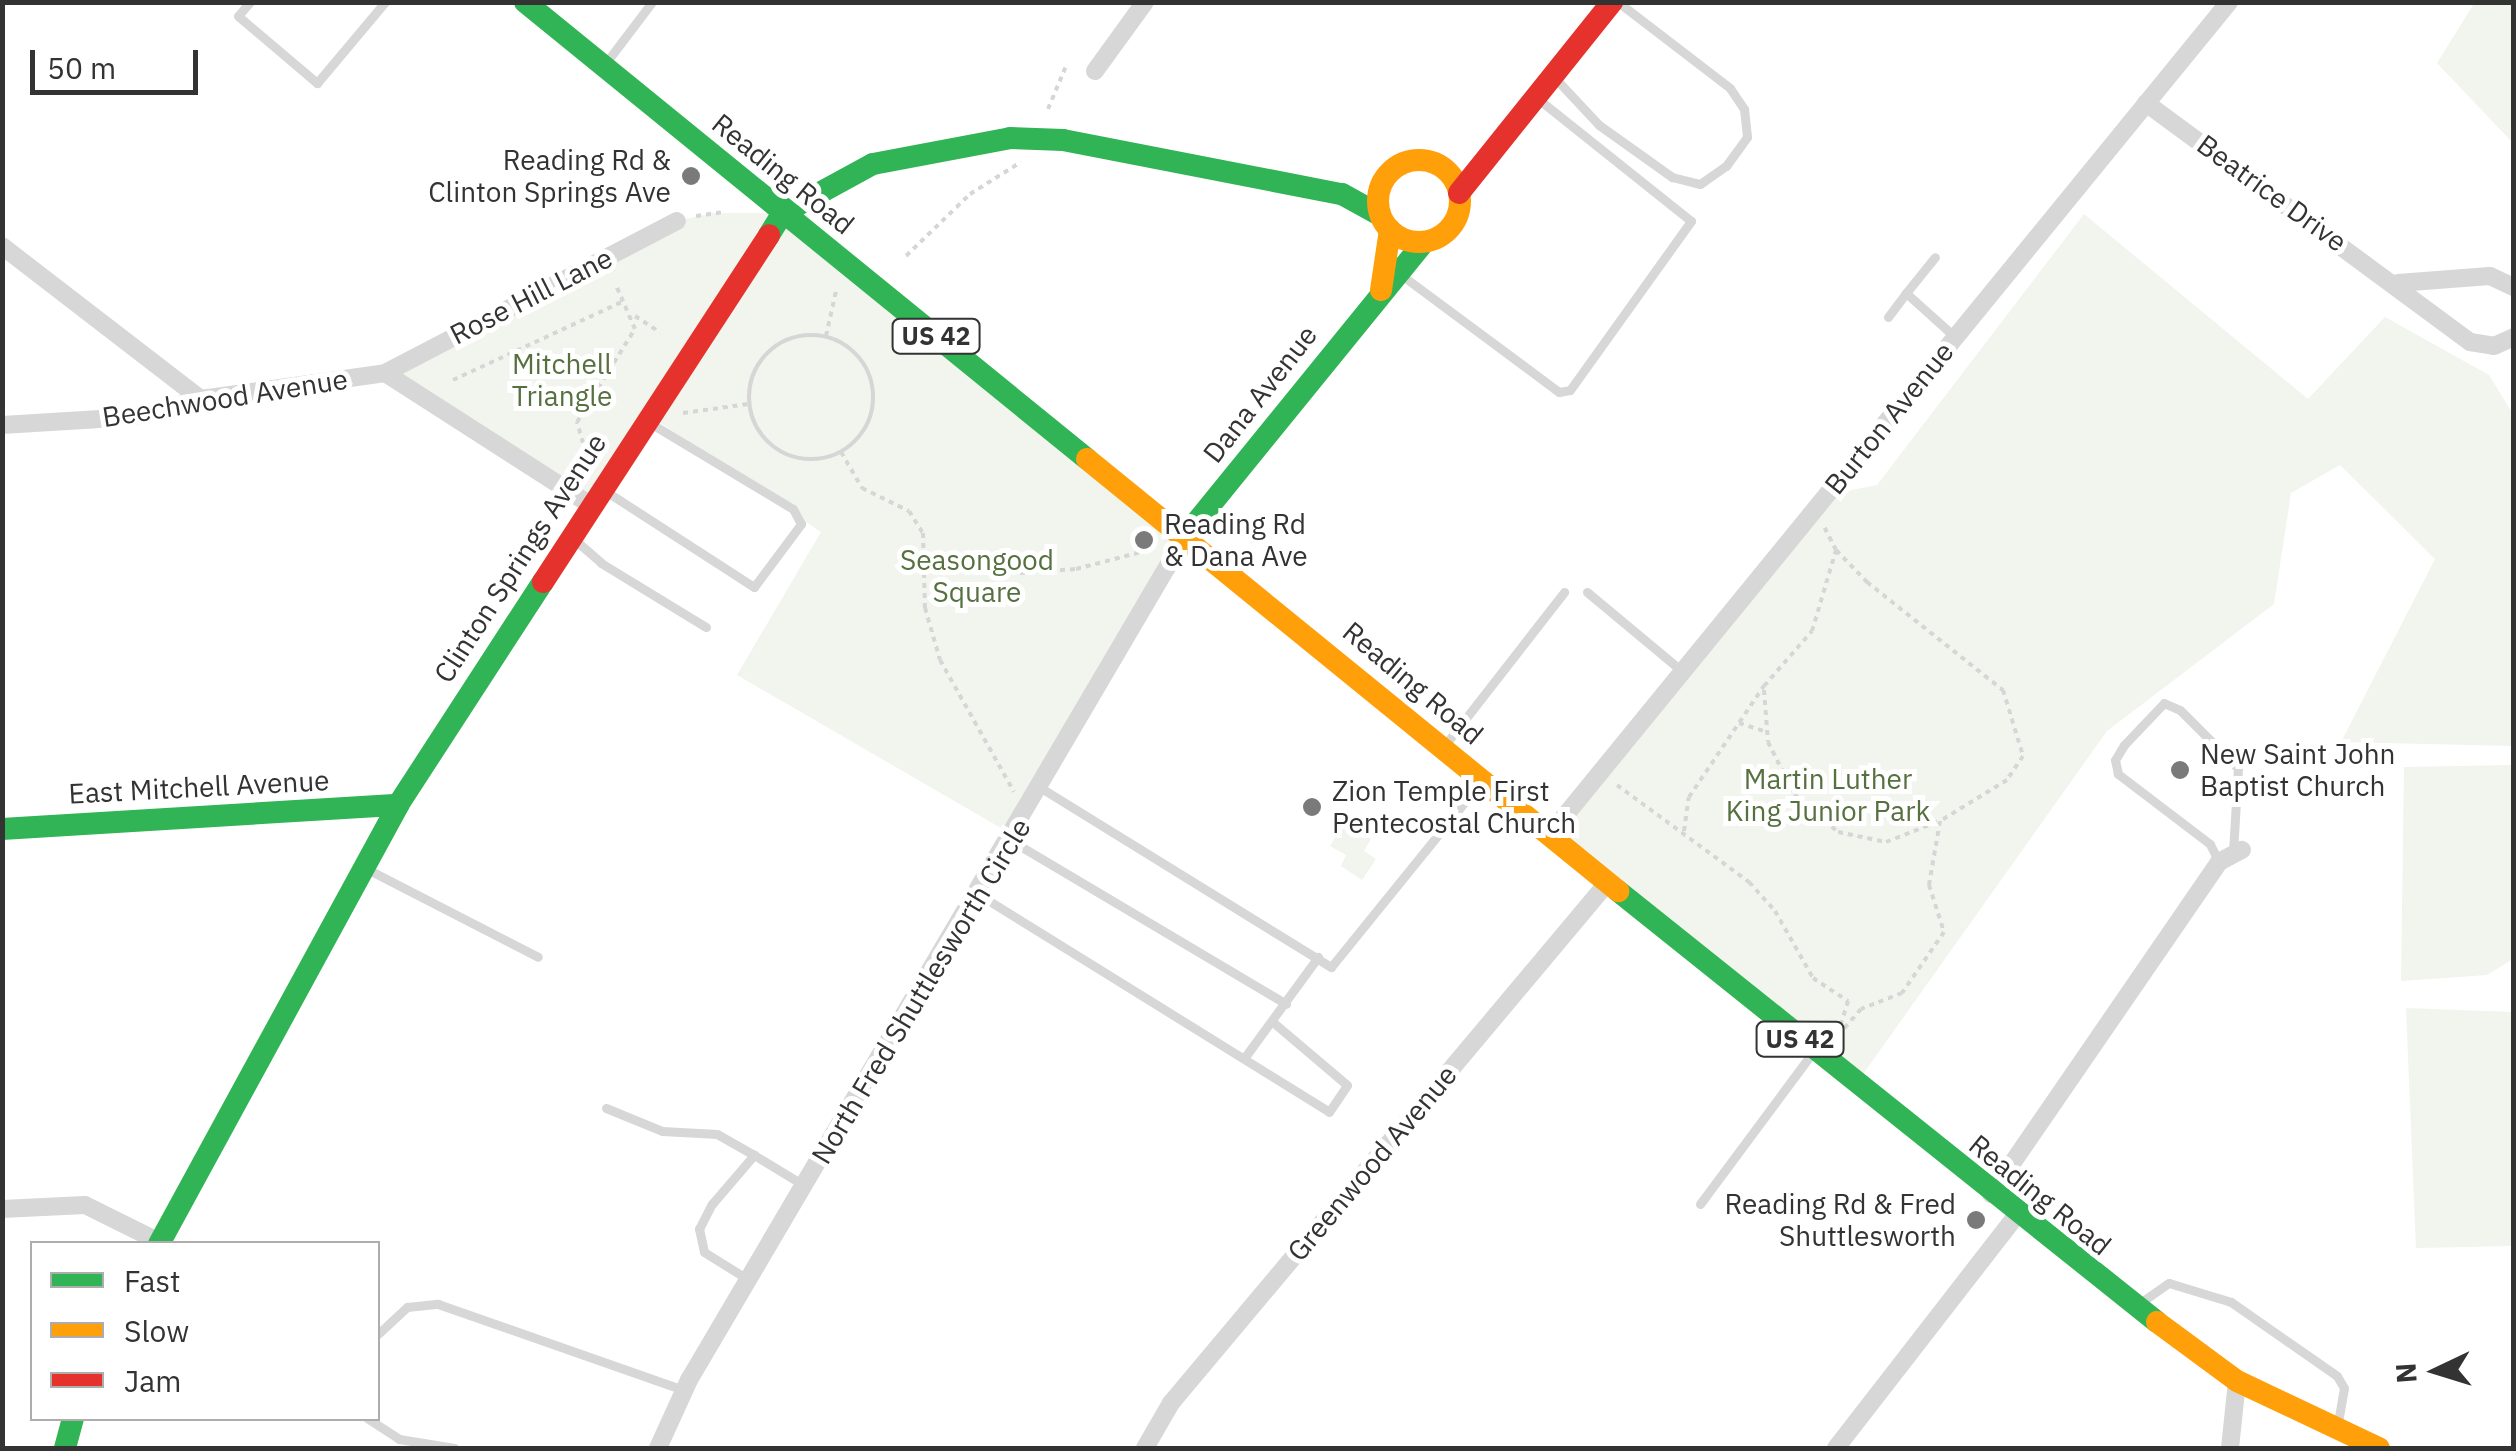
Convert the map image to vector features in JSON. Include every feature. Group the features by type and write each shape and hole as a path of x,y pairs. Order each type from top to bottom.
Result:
{"street":[{"name":"Reading Road","path":"526,2 1186,534 2134,1308 2237,1381 2379,1448"},
{"path":"1095,71 1145,2"},
{"path":"1385,222 1424,242 1448,230 1460,194 1615,2"},
{"name":"Burton Avenue","path":"1550,834 2229,2"},
{"name":"Beatrice Drive","path":"2146,103 2398,284 2470,342 2494,346 2514,337"},
{"name":"Clinton Springs Avenue","path":"160,1241 398,805 570,534 783,213 874,164 957,143 1010,138 1063,140 1342,194 1385,222"},
{"path":"1381,290 1383,181 1401,164 1438,165 1492,152"},
{"path":"1438,165 1460,194"},
{"name":"Clinton Springs Avenue","path":"1342,194 1383,181"},
{"name":"Rose Hill Lane","path":"385,374 677,221"},
{"name":"Dana Avenue","path":"1186,534 1381,290 1400,274 1424,242"},
{"path":"2,246 201,399"},
{"path":"2398,284 2490,276 2514,287"},
{"name":"Beechwood Avenue","path":"2,425 133,416 201,399 385,374 595,496"},
{"name":"North Fred Shuttlesworth Circle","path":"658,1448 684,1390 1026,814 1186,534"},
{"name":"East Mitchell Avenue","path":"2,829 398,805"},
{"path":"1991,1194 2231,856"},
{"name":"Greenwood Avenue","path":"1145,1448 1171,1404 1608,882"},
{"path":"2,1209 85,1205 155,1241"},
{"path":"1836,1448 2018,1215"},
{"path":"2230,1448 2237,1381"},
{"path":"65,1448 72,1421"}],"lane":[{"path":"250,2 238,16 317,83 385,2"},
{"path":"603,66 652,2"},
{"path":"1552,76 1599,125 1672,177 1700,184 1726,166 1747,137 1744,110 1730,88 1615,2"},
{"path":"1400,274 1559,392 1570,390 1691,222 1536,97"},
{"path":"1888,317 1935,257"},
{"path":"1906,294 1955,337"},
{"path":"595,496 754,587 762,584 802,516 645,420"},
{"path":"570,534 601,563 706,626"},
{"path":"1444,747 1564,592"},
{"path":"1587,592 1682,672"},
{"path":"2164,703 2238,768 2231,856 2118,774 2114,760 2164,703"},
{"path":"1041,788 1331,968 1483,779"},
{"path":"1010,840 1286,1004"},
{"path":"365,867 538,957"},
{"path":"978,894 1245,1056 1329,1112 1347,1085 1274,1022"},
{"path":"1245,1056 1274,1022 1318,957"},
{"path":"1700,1204 1818,1053"},
{"path":"606,1108 662,1131 718,1134 804,1186"},
{"path":"748,1280 704,1252 699,1229 712,1204 754,1155"},
{"path":"2134,1308 2170,1283 2231,1302 2337,1376 2344,1388 2337,1431"},
{"path":"380,1332 408,1307 438,1304 684,1390"},
{"path":"373,1421 400,1439 454,1448"}],"path":[{"path":"1048,109 1066,66"},
{"path":"906,256 970,194 1025,159"},
{"path":"677,221 726,212"},
{"path":"583,443 577,422 636,328 634,316 616,285"},
{"path":"826,336 836,291"},
{"path":"453,380 624,301"},
{"path":"634,316 660,332"},
{"path":"795,336 826,336 861,360 874,400 869,421 841,452 790,457 762,436 748,404 749,386 766,353 795,336"},
{"path":"684,413 748,404"},
{"path":"841,452 862,488 909,511 923,533 925,608 940,660 1026,814"},
{"path":"1764,686 1768,732 1794,794 1838,832 1886,842 1940,821 2007,780 2023,756 2003,690 1866,582 1836,550 1816,508"},
{"path":"924,562 1020,573 1076,569 1152,549"},
{"path":"1684,831 1689,797 1764,686 1812,631 1836,550"},
{"path":"1739,723 1768,732"},
{"path":"1600,773 1749,882 1775,910 1813,978 1848,1001 1844,1030"},
{"path":"1818,1053 1861,1009 1902,993 1944,932 1929,885 1940,821"}],"green space":[{"path":"2475,2 2513,3 2513,143 2437,63"},
{"name":"Seasongood Square","path":"712,213 783,213 1186,535 1013,835 737,675 821,532 649,415 589,504 385,373 677,221"},
{"name":"Martin Luther King Junior Park","path":"2084,214 2308,399 2385,317 2489,375 2513,414 2513,746 2341,742 2435,559 2340,465 2291,493 2274,604 2107,731 1856,1084 1550,834 1826,495 1877,485"},
{"path":"2513,765 2513,959 2487,975 2401,981 2404,767"},
{"path":"1345,820 1372,837 1364,851 1376,859 1362,880 1341,866 1346,855 1330,846"},
{"path":"2406,1008 2513,1012 2513,1246 2416,1248"}],"traffic: fast":[{"path":"525,2 1087,459"},
{"path":"769,235 783,213 873,164 1010,138 1063,140 1342,194 1380,215"},
{"path":"1186,535 1424,242"},
{"path":"161,1241 398,805 543,582"},
{"path":"2,829 398,805"},
{"path":"1618,891 2157,1322"},
{"path":"65,1448 72,1421"}],"traffic: slow":[{"path":"1419,160 1435,163 1448,172 1457,185 1460,201 1457,217 1448,230 1435,239 1419,242 1403,239 1390,230 1381,217 1378,201 1381,185 1390,172 1403,163 1419,160"},
{"path":"1381,290 1390,230"},
{"path":"1087,459 1618,891"},
{"path":"2157,1322 2237,1381 2379,1448"}],"traffic: jam":[{"path":"1459,193 1612,2"},
{"path":"543,582 769,235"}],"place":[{"name":"Reading Rd & Clinton Springs Ave","path":"691,176"},
{"name":"Reading Rd & Dana Ave","path":"1144,540"},
{"name":"New Saint John Baptist Church","path":"2180,770"},
{"name":"Zion Temple First Pentecostal Church","path":"1312,807"},
{"name":"Reading Rd & Fred Shuttlesworth","path":"1976,1220"}],"park label":[{"name":"Mitchell Triangle","path":"562,380"}]}
